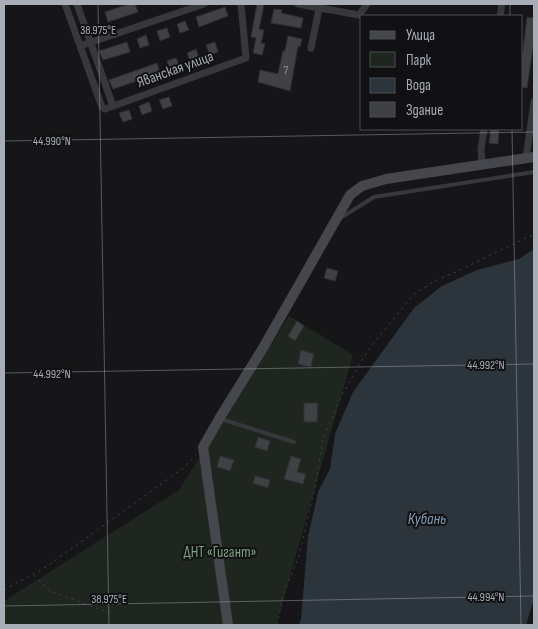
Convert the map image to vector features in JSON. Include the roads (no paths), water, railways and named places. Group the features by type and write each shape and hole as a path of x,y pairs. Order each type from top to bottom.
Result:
{"street":[{"path":"65,4 102,107 105,109 113,106 77,4"},
{"path":"80,46 204,4"},
{"name":"Яванская улица","path":"113,106 246,58 240,4"},
{"path":"298,4 319,6 359,15 367,4"},
{"path":"311,48 319,6"},
{"path":"228,625 203,447 263,348 350,195 362,186 386,178 530,158 534,102"},
{"path":"482,164 481,149 484,130"}],"lane":[{"path":"337,220 374,197 534,172"},
{"path":"219,419 294,442"}],"water":[{"name":"Кубань","path":"534,249 534,599 526,625 299,625 308,537 318,492 330,469 335,434 353,392 414,308 442,286 477,270 519,259"}],"park label":[{"name":"ДНТ «Гигант»","path":"220,552"}]}
